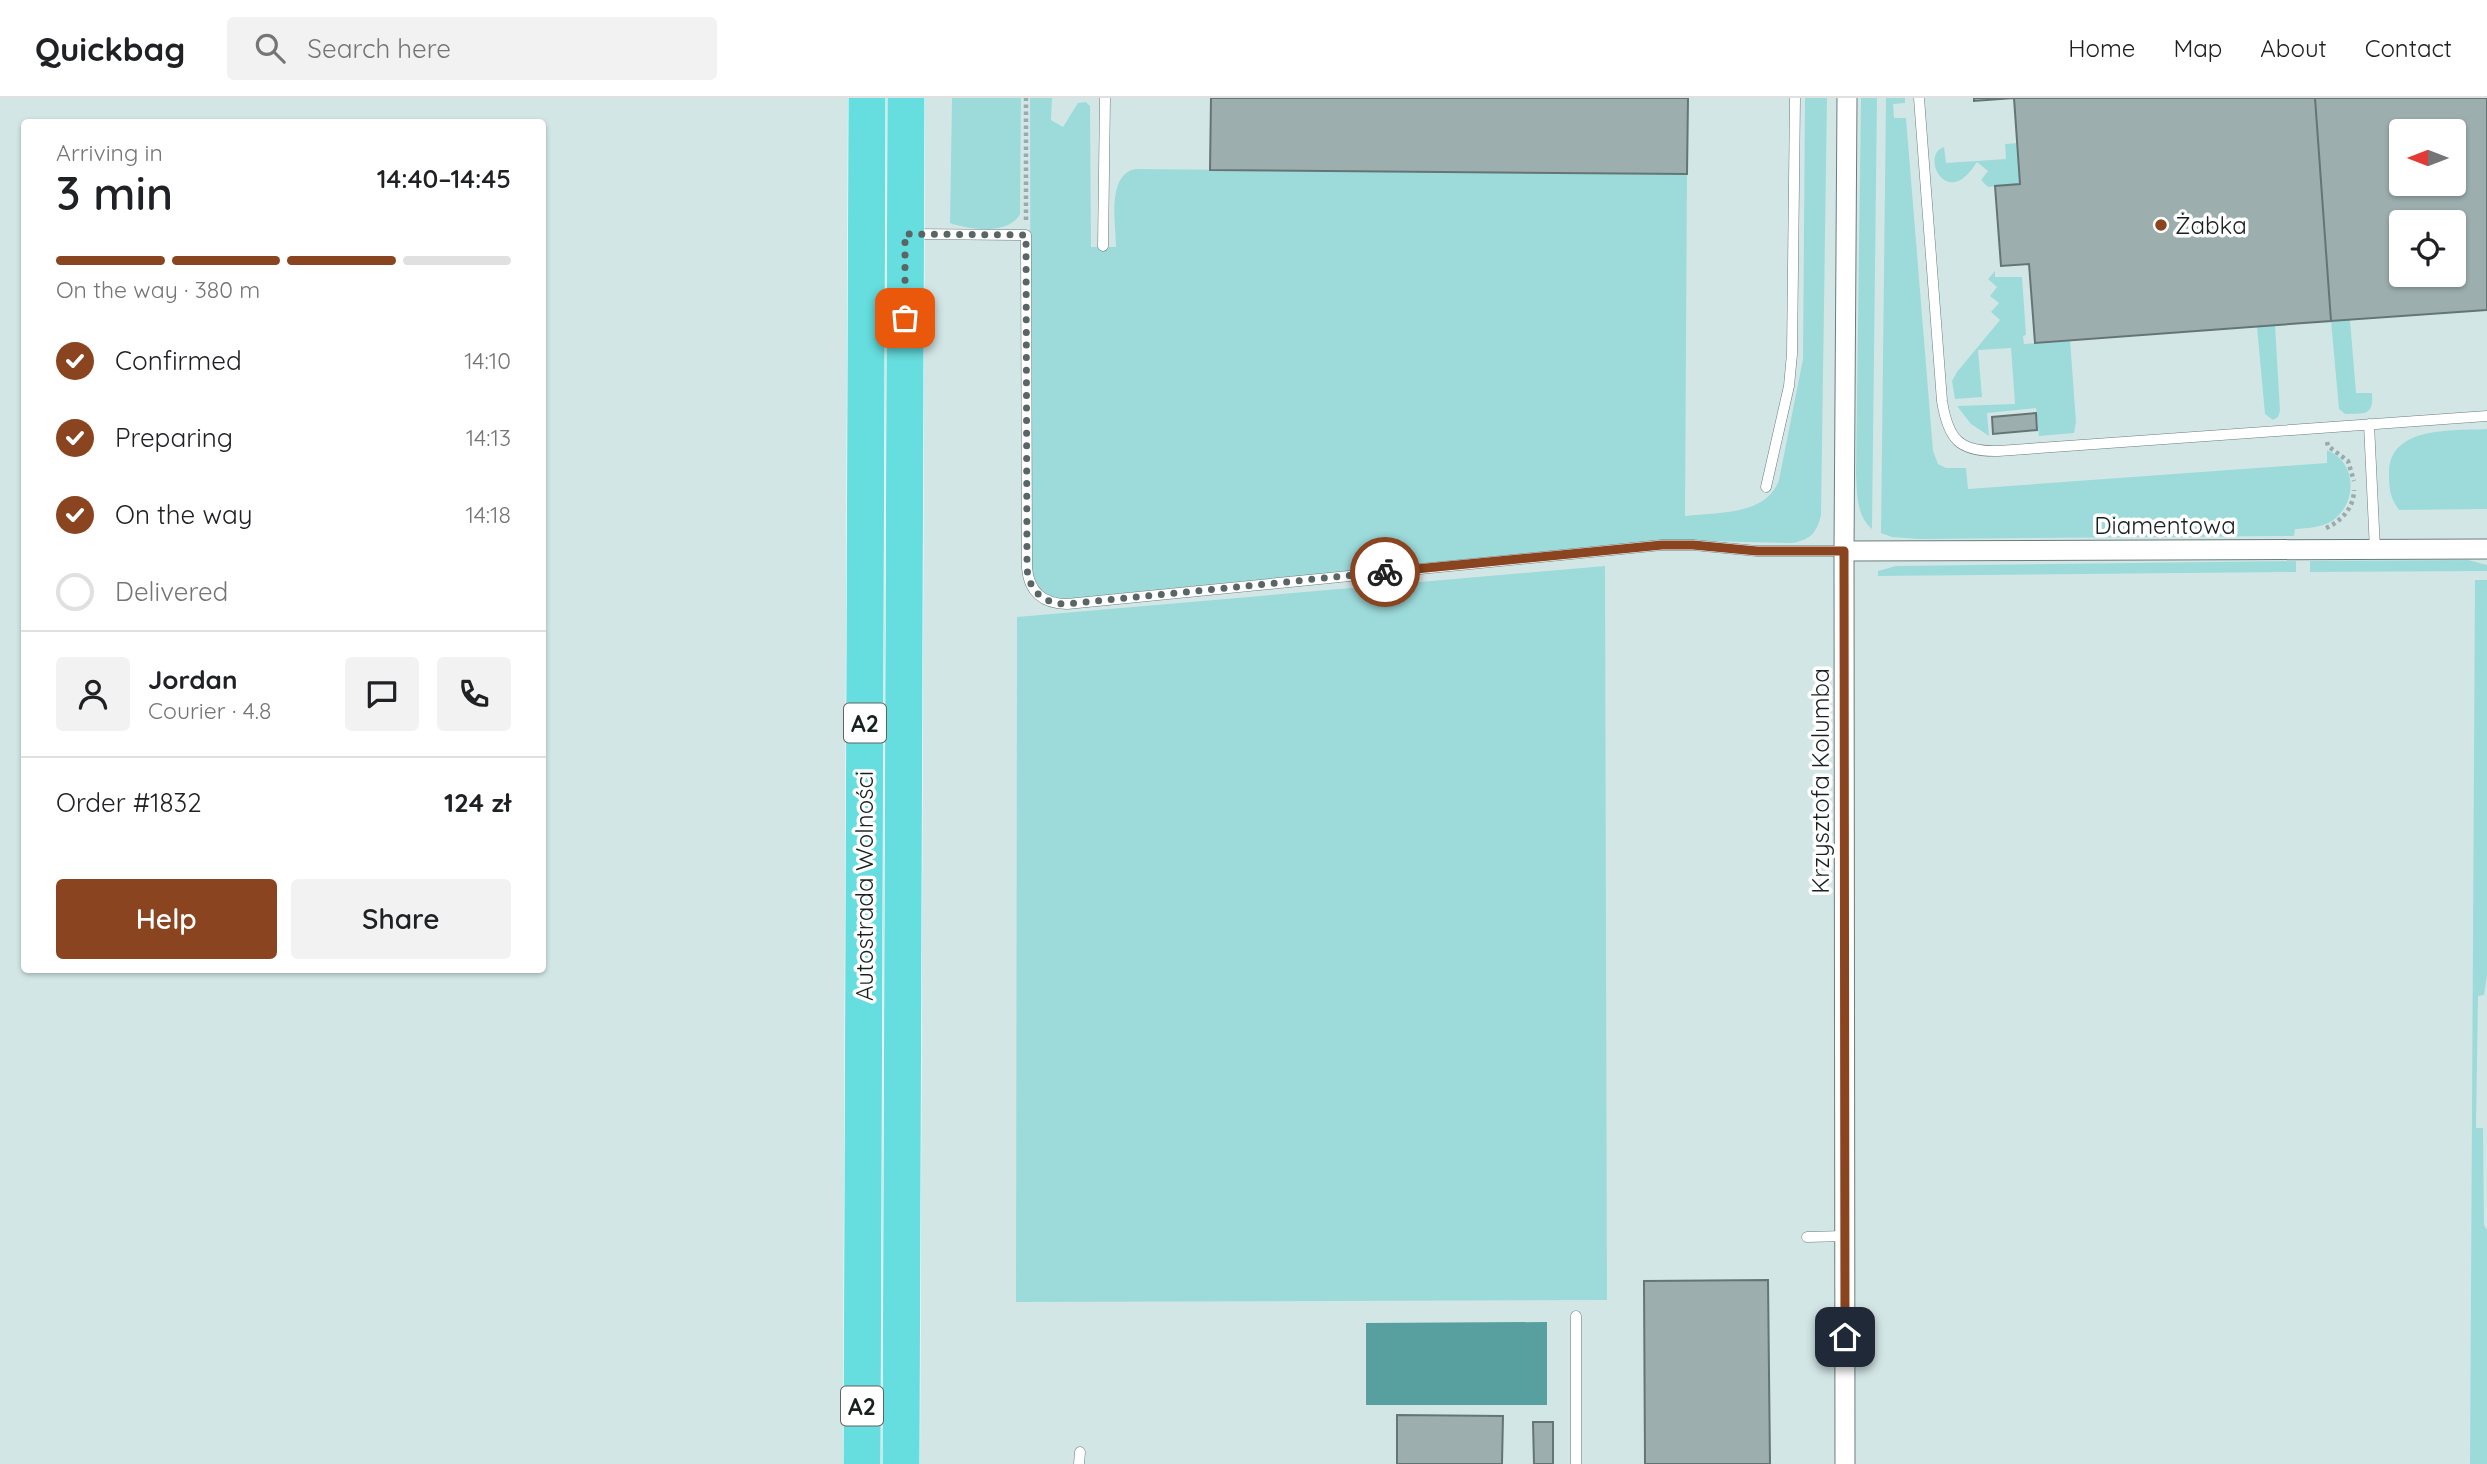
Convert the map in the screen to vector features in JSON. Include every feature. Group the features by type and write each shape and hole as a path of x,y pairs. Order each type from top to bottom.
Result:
{"highway":[{"name":"Autostrada Wolności","path":"862,1464 867,98"},
{"name":"Autostrada Wolności","path":"901,1464 906,98"}],"street":[{"name":"Krzysztofa Kolumba","path":"1845,1464 1844,551 1847,98"},
{"name":"Diamentowa","path":"1844,551 2487,549"}],"lane":[{"path":"1103,246 1105,98"},
{"path":"1766,487 1789,386 1792,355 1795,98"},
{"path":"1919,98 1942,401 1950,432 1962,446 1971,450 1998,451 2487,416"},
{"path":"905,234 1026,235 1027,568 1032,588 1048,601 1067,604 1662,545 1757,551 1844,551"},
{"path":"2369,424 2375,550"},
{"path":"1807,1237 1845,1236"},
{"path":"1576,1316 1576,1464"},
{"path":"1079,1464 1080,1452"}],"path":[{"path":"1026,98 1026,235"},
{"path":"2320,530 2333,525 2343,516 2354,494 2354,480 2348,461 2328,446"}],"shaded area":[{"path":"952,98 1021,98 1020,214 1015,221 1007,225 978,229 950,223"},
{"path":"1030,98 1052,98 1051,120 1063,127 1078,103 1086,102 1090,106 1091,247 1116,247 1116,190 1120,180 1136,169 1687,174 1685,516 1752,506 1773,492 1779,480 1803,359 1805,98 1827,98 1821,515 1817,527 1808,538 1792,543 1661,540 1064,599 1050,596 1037,583 1031,563"},
{"path":"1861,98 1877,98 1872,529 1860,511 1856,473"},
{"path":"1886,98 1905,98 1905,103 1893,104 1894,118 1906,118 1933,451 1938,464 1946,468 1966,468 1968,489 2327,463 2327,450 2337,456 2349,473 2350,494 2340,513 2323,525 2295,529 2294,536 1918,539 1892,537 1881,533"},
{"path":"2018,143 2020,184 1988,187 1981,180 1988,171 1977,162 1962,179 1954,182 1947,181 1937,171 1935,157 1944,147 1946,163 2006,159 2005,144"},
{"path":"1995,271 1995,277 2022,277 2026,335 2023,336 2024,344 2070,340 2076,422 2074,433 2039,436 2036,408 1987,413 1989,436 1971,424 1957,406 2015,404 2011,348 1978,350 1982,397 1955,399 1952,381 2000,320 1991,312 1999,303 1990,296 1997,287 1988,279"},
{"path":"2350,320 2356,393 2372,393 2370,409 2358,414 2345,414 2339,409 2331,321"},
{"path":"2275,325 2280,411 2278,417 2273,420 2265,414 2257,327"},
{"path":"2487,429 2487,509 2399,510 2391,493 2389,474 2392,458 2399,447 2425,434"},
{"path":"2468,560 2487,565 2487,571 2310,572 2310,561"},
{"path":"2296,561 2296,572 1878,576 1878,571 1896,566"},
{"path":"1605,566 1607,1300 1016,1302 1017,617"},
{"path":"2475,580 2487,580 2487,976 2484,995 2478,996 2476,1128 2483,1128 2484,1225 2487,1230 2487,1464 2470,1464"},
{"path":"1547,1322 1547,1405 1366,1405 1366,1323"}],"building":[{"path":"1211,98 1688,98 1687,174 1210,170"},
{"path":"1974,98 2014,98 1974,101"},
{"name":"Żabka","path":"2014,98 2315,98 2331,321 2035,343 2029,264 2001,266 1995,186 2020,184"},
{"path":"2315,98 2487,98 2487,310 2331,321"},
{"path":"2036,413 2037,430 1993,434 1992,417"},
{"path":"1768,1280 1770,1464 1645,1464 1644,1281"},
{"path":"1397,1415 1503,1416 1502,1464 1397,1464"},
{"path":"1533,1422 1553,1422 1553,1464 1534,1464"}],"way so far":[{"path":"905,318 905,234 1026,235 1027,568 1029,582 1042,599 1067,604 1385,572"}],"place":[{"name":"Żabka","path":"2161,225"}],"route":[{"path":"1385,572 1662,545 1757,551 1844,551 1845,1337"}]}
